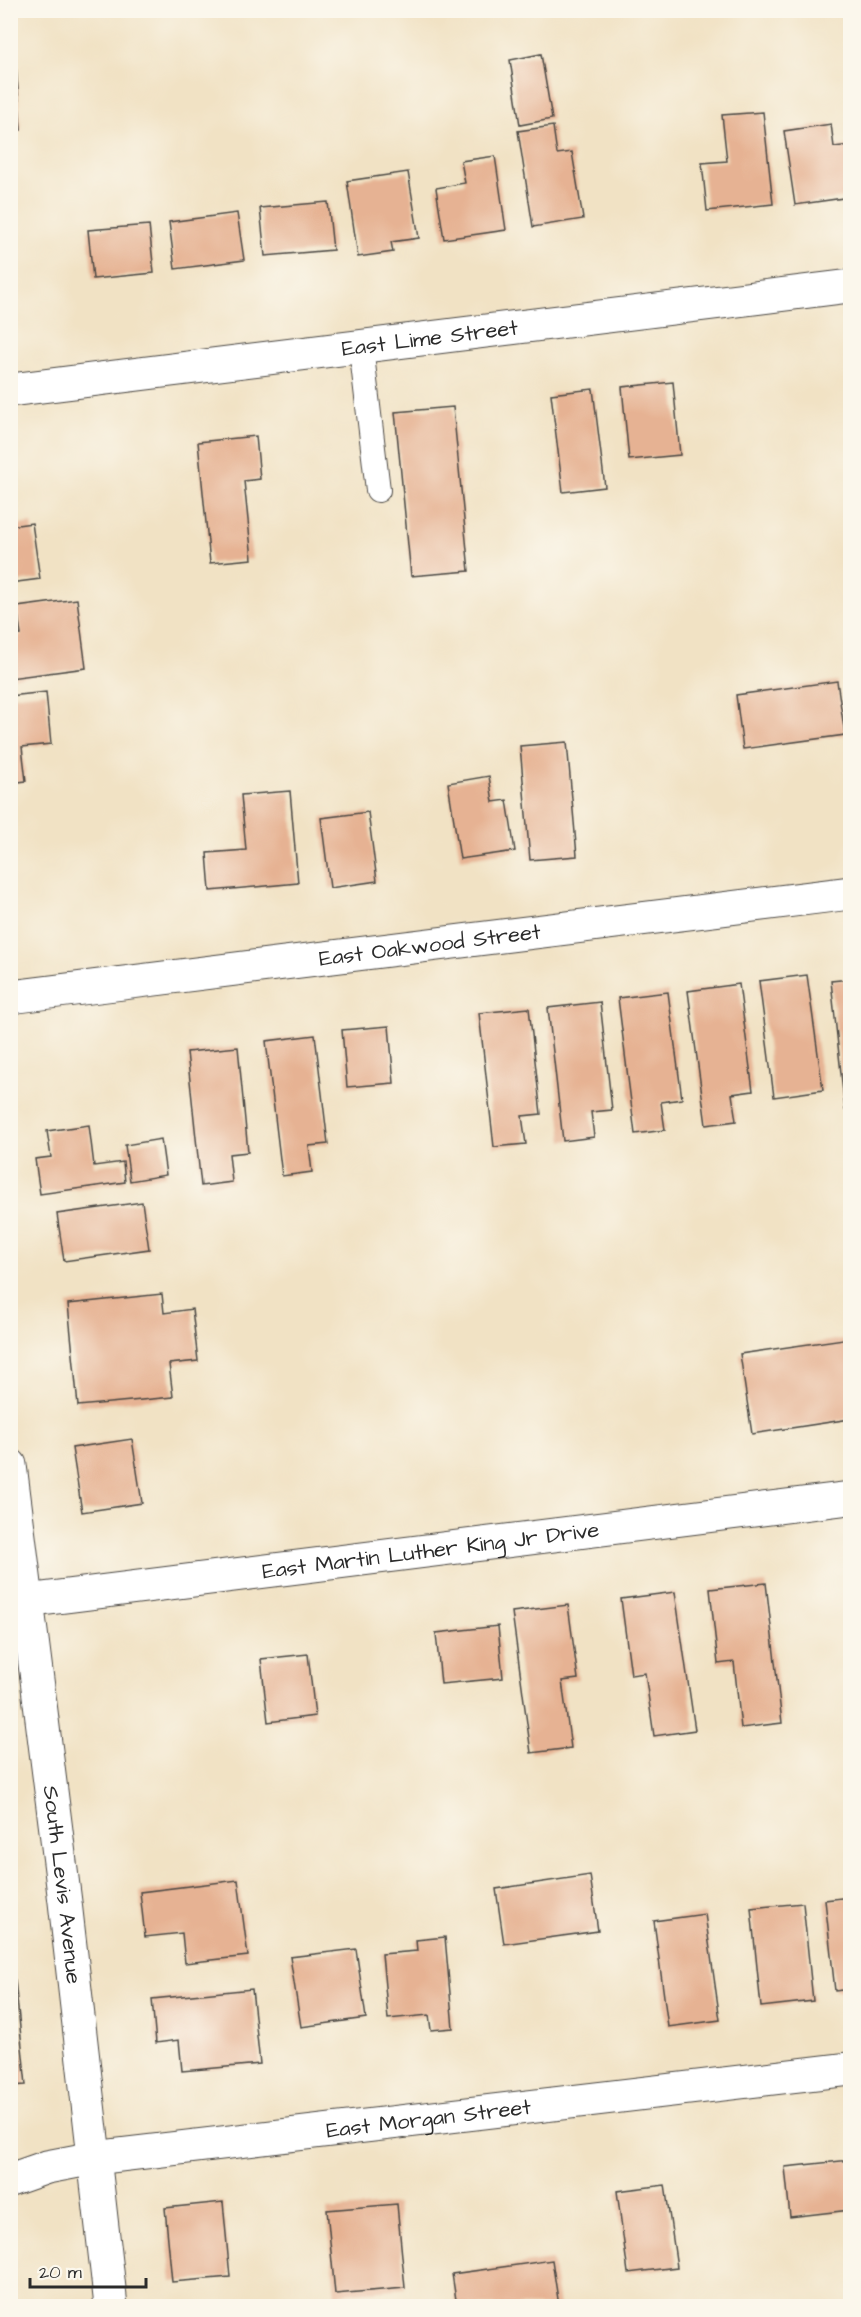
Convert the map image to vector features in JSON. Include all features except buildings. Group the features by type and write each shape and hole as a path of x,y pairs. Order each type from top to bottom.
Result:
{"street":[{"name":"East Lime Street","path":"10,390 850,286"},
{"name":"East Oakwood Street","path":"10,997 850,893"},
{"name":"South Levis Avenue","path":"10,1465 19,1602 94,2158 111,2307"},
{"name":"East Martin Luther King Jr Drive","path":"19,1602 850,1498"},
{"name":"East Morgan Street","path":"10,2180 47,2167 94,2158 850,2069"}],"lane":[{"path":"361,347 378,490"}]}
